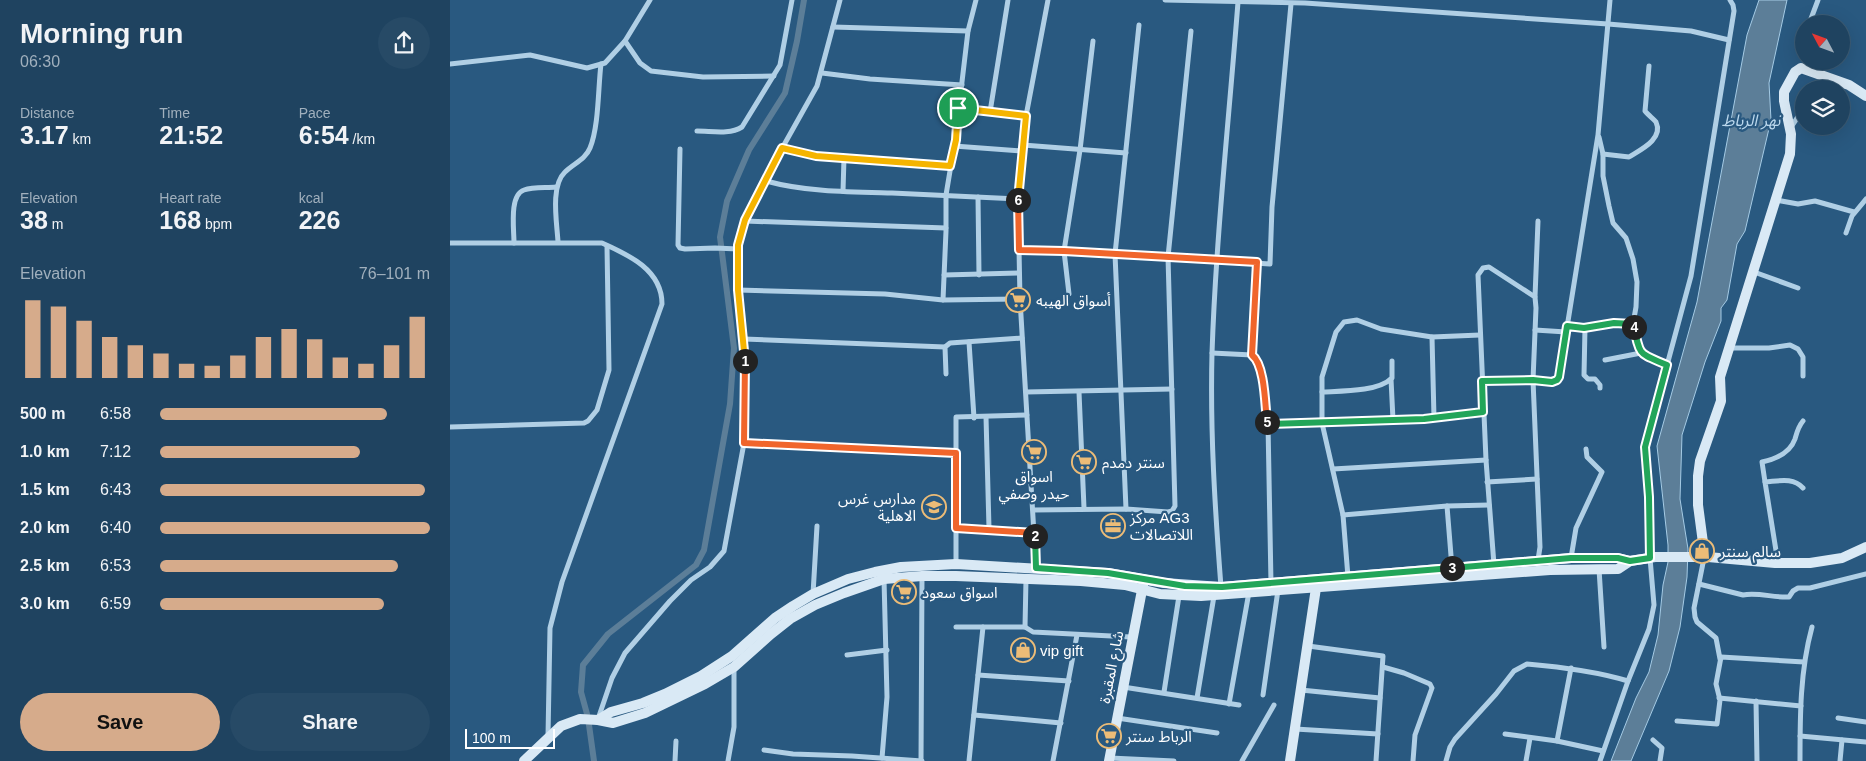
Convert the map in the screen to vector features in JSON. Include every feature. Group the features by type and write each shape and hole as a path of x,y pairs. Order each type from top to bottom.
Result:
{"street":[{"path":"450,64 530,55 587,68 600,64 605,62 625,41 650,0"},
{"path":"697,131 727,132 736,131 742,127 780,65 792,0"},
{"path":"598,720 612,678 625,653 670,601 691,580 710,567 724,551 744,443 746,385 736,249 745,220 817,86 840,0"},
{"path":"943,300 946,195 968,30 976,0"},
{"path":"990,112 1008,0"},
{"path":"1024,627 1030,580 1036,568 1020,298 1018,199 1026,116 1048,0"},
{"path":"1165,0 1291,4 1305,2 1691,30 1729,40"},
{"path":"1482,381 1533,380 1552,382 1559,377 1598,135 1610,0"},
{"path":"1600,761 1628,681 1649,629 1654,605 1653,558 1645,447 1691,276 1734,12 1730,0"},
{"path":"1812,15 1818,0"},
{"path":"1222,587 1212,432 1212,353 1238,2"},
{"path":"1019,250 1064,251 1270,264 1272,208 1291,4"},
{"path":"1126,509 1115,254 1139,25"},
{"path":"833,27 968,30"},
{"path":"1033,510 1084,508 1168,512 1172,511 1175,506 1168,257 1191,31"},
{"path":"625,41 640,63 650,71 704,77 774,76"},
{"path":"1069,294 1064,251 1080,150 1092,41"},
{"path":"558,242 556,187 562,175 582,160 590,147 596,116 600,64"},
{"path":"1603,154 1629,157 1652,142 1657,132 1656,122 1645,111 1649,66"},
{"path":"1677,721 1717,724 1719,698 1716,684 1720,659 1716,638 1697,622 1694,608 1702,558 1698,492 1700,461 1721,401 1720,376 1790,154 1790,127 1784,101 1784,92 1797,70"},
{"path":"1814,70 1866,96"},
{"path":"822,73 870,79 962,84"},
{"path":"1822,80 1824,76"},
{"path":"958,108 1026,116"},
{"path":"1790,127 1795,120"},
{"path":"1598,135 1603,154 1603,176 1613,223 1626,238 1637,282 1633,324 1638,349 1641,354"},
{"path":"1023,145 1126,153"},
{"path":"954,146 1022,151"},
{"path":"782,148 816,156 950,166"},
{"path":"680,149 678,244 680,248 736,249"},
{"path":"843,191 844,158"},
{"path":"766,181 843,191 1018,199"},
{"path":"514,243 514,201 518,193 527,189 556,187"},
{"path":"978,197 980,275"},
{"path":"1846,232 1854,212 1866,199"},
{"path":"1776,200 1798,204 1815,201 1854,212"},
{"path":"745,220 946,228"},
{"path":"1538,221 1533,380 1540,548 1538,560"},
{"path":"450,243 594,242 607,246 645,266 660,289 662,304 562,582 550,628 548,738"},
{"path":"450,426 584,423 592,416 597,410 609,370 607,246"},
{"path":"1252,355 1257,262"},
{"path":"1494,565 1483,412 1478,275 1483,268 1489,267 1535,296"},
{"path":"1754,272 1798,288"},
{"path":"944,275 1019,273"},
{"path":"738,290 885,294 943,300 1020,298"},
{"path":"1348,578 1342,515 1322,423 1322,377 1336,332 1344,322 1356,320 1381,329 1432,338 1480,335"},
{"path":"1567,326 1584,328 1614,323 1633,324"},
{"path":"1584,328 1584,375 1585,378 1598,381 1600,388"},
{"path":"1536,330 1566,332"},
{"path":"744,339 945,347 950,343 1022,338"},
{"path":"1432,338 1431,360 1434,380 1434,418"},
{"path":"969,342 974,418"},
{"path":"1730,348 1769,348 1785,344 1792,346 1798,349 1803,358 1803,376"},
{"path":"945,347 946,374"},
{"path":"1212,353 1252,355 1258,360 1261,369 1268,424 1275,587 1263,695"},
{"path":"1605,360 1641,354 1667,365"},
{"path":"1392,361 1393,420"},
{"path":"1322,392 1370,388 1391,380"},
{"path":"1026,392 1172,389"},
{"path":"1079,392 1084,508"},
{"path":"1268,424 1434,418 1483,412"},
{"path":"956,564 956,417 974,418 1027,415"},
{"path":"986,417 989,528"},
{"path":"1778,563 1762,462 1775,459 1788,450 1794,443 1797,429 1803,421"},
{"path":"744,443 956,453"},
{"path":"1571,558 1576,528 1602,472 1587,457 1586,448"},
{"path":"1333,469 1486,460"},
{"path":"1487,482 1536,479"},
{"path":"1765,482 1792,480 1798,482 1803,488"},
{"path":"1342,515 1489,504"},
{"path":"1446,506 1452,568"},
{"path":"813,594 817,526"},
{"path":"956,528 989,528 1035,533"},
{"path":"525,761 561,726 580,719 612,723 645,713 703,680 734,667 790,619 815,605 884,579 922,576 1104,582 1125,585 1316,588 1403,577 1452,568 1571,558 1618,558 1630,561 1653,558 1702,558 1810,563 1842,558 1866,547"},
{"path":"703,680 775,618 813,594 851,578 901,567 956,564 1108,573 1179,596 1214,596 1348,578 1599,568 1618,569 1630,561"},
{"path":"1599,568 1604,647"},
{"path":"1699,584 1743,595 1750,594 1781,598 1789,597 1798,588 1810,588 1866,574"},
{"path":"764,750 793,754 922,761 922,576"},
{"path":"851,578 854,590"},
{"path":"882,758 888,697 884,579"},
{"name":"شارع المقبرة","path":"1109,759 1131,637 1143,585"},
{"path":"1290,761 1316,588"},
{"path":"1229,704 1249,592"},
{"path":"1164,692 1179,596"},
{"path":"1197,698 1214,596"},
{"path":"956,627 1024,627 1033,632 1131,637"},
{"path":"1800,761 1804,662 1812,627"},
{"path":"969,761 984,628"},
{"path":"1053,761 1077,635"},
{"path":"1308,646 1383,656 1376,761"},
{"path":"847,655 887,650"},
{"path":"1720,659 1723,657 1804,662"},
{"path":"1446,761 1450,747 1455,739 1518,667 1527,664 1571,668 1628,681"},
{"path":"728,761 734,726 734,667"},
{"path":"1383,667 1404,672 1430,684 1432,688 1415,736 1413,761"},
{"path":"1557,742 1571,668"},
{"path":"978,674 1069,681"},
{"path":"1123,687 1239,705"},
{"path":"1301,690 1380,698"},
{"path":"1719,698 1801,706"},
{"path":"1756,701 1757,761"},
{"path":"1242,761 1274,705"},
{"path":"974,716 1061,723"},
{"path":"1117,718 1218,733"},
{"path":"1838,718 1866,722"},
{"path":"1296,729 1378,734"},
{"path":"1505,734 1604,751"},
{"path":"1800,736 1866,742"},
{"path":"1526,761 1530,738"},
{"path":"1653,740 1662,748 1660,761"},
{"path":"1840,761 1842,740"},
{"path":"675,761 676,741"},
{"path":"792,761 793,754"},
{"path":"1109,759 1174,761"}],"water":[{"name":"نهر الرباط","path":"1759,0 1787,0 1769,83 1771,120 1745,231 1737,244 1727,300 1721,308 1721,321 1705,362 1682,435 1680,499 1688,549 1687,577 1680,627 1669,671 1631,761 1611,761 1636,698 1649,672 1658,635 1663,585 1668,562 1668,545 1657,446 1697,302 1747,35"}],"waterway":[{"path":"587,714 581,692 583,665 608,634 696,565 704,550 730,404 734,348 720,237 727,201 749,150 785,93 804,0"},
{"path":"589,725 594,761"}],"place":[{"name":"أسواق الهيبه","path":"1018,300"},
{"name":"اسواق حيدر وصفي","path":"1034,452"},
{"name":"سنتر دمدم","path":"1084,462"},
{"name":"مدارس غرس الاهلية","path":"934,507"},
{"name":"مركز AG3 اللاتصالات","path":"1113,526"},
{"name":"سالم سنتر","path":"1702,551"},
{"name":"اسواق سعود","path":"904,592"},
{"name":"vip gift","path":"1023,650"},
{"name":"الرباط سنتر","path":"1109,736"}],"route":[{"path":"958,108 1026,116 1018,199 1019,250 1257,262 1252,355 1258,360 1261,369 1268,424 1424,419 1483,412 1482,381 1533,380 1552,382 1557,380 1567,326 1584,328 1614,323 1633,324 1638,349 1641,354 1667,365 1645,447 1649,497 1650,558 1630,561 1618,558 1538,560 1348,578 1222,587 1185,586 1108,573 1036,568 1035,533 989,528 956,528 956,453 744,443 746,385 744,339 738,290 738,245 745,220 782,148 816,156 950,166 956,140 958,108"}]}
